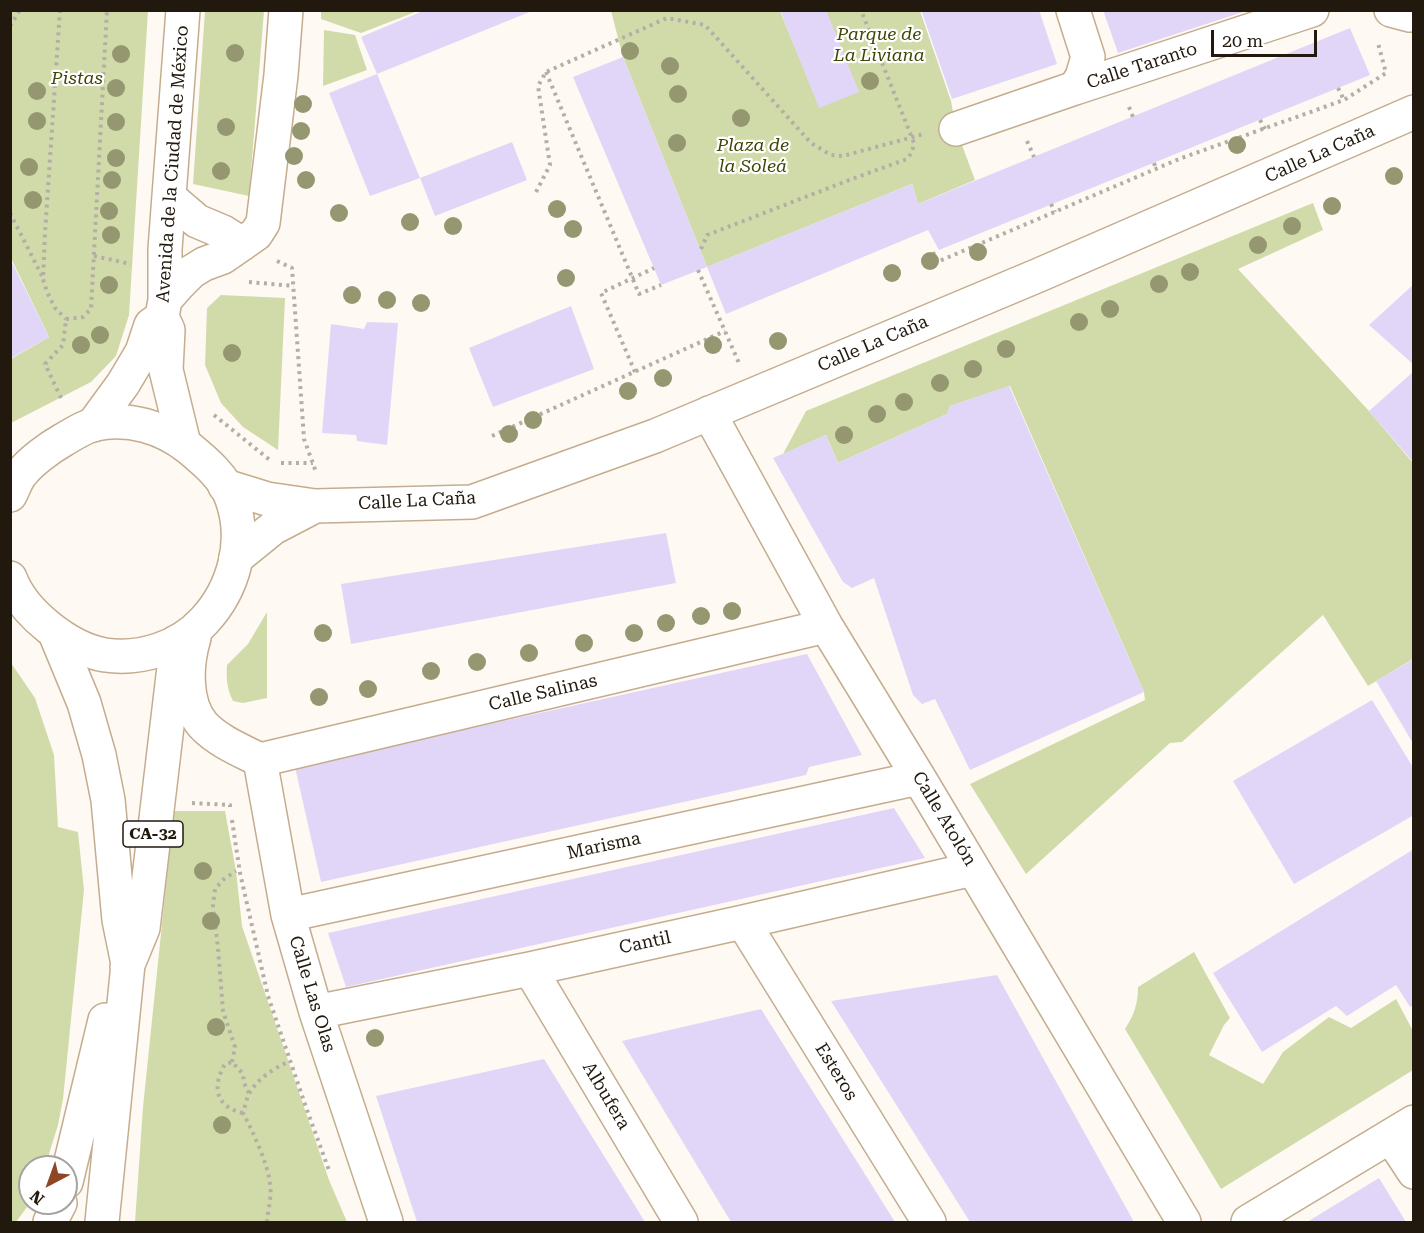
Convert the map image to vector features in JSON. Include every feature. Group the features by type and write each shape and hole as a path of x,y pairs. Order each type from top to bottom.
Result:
{"main road":[{"name":"Avenida de la Ciudad de México","path":"183,10 165,249 163,308 168,330 166,370 184,444"},
{"path":"163,308 179,284 191,272 223,257 256,234 263,223 281,75 286,10"},
{"name":"Calle Taranto","path":"1073,10 1088,57 1082,77 1075,88"},
{"name":"Calle Taranto","path":"956,129 1312,10"},
{"path":"1413,90 1411,96 1413,112"},
{"name":"Calle La Caña","path":"225,486 267,499 317,493 472,502 655,436 1050,270 1413,112"},
{"path":"169,197 197,221 224,232 242,244"},
{"name":"Avenida de la Ciudad de México","path":"93,425 123,384 142,352 151,325 163,308"},
{"name":"Calle Atolón","path":"709,413 826,626 1184,1222"},
{"path":"12,584 32,612 55,633 73,644 95,653 139,656 157,651 187,636 215,609 231,579 236,558 238,523 232,498 214,471 184,444 150,426 109,422 93,425 58,443 39,456 14,482"},
{"path":"236,558 317,493"},
{"name":"Calle Salinas","path":"260,759 826,626"},
{"name":"CA-32","path":"55,633 84,703 99,755 108,800 119,920 128,964"},
{"path":"187,636 189,690 202,724 221,740 260,759"},
{"name":"CA-32","path":"102,1222 128,964 143,928 169,702 187,636"},
{"name":"Calle Las Olas","path":"260,759 288,915 316,1012 386,1222"},
{"name":"Marisma","path":"288,915 919,778"},
{"name":"Cantil","path":"316,1012 530,969 973,869"},
{"name":"Esteros","path":"743,922 929,1222"},
{"path":"73,1155 102,1031 112,997 128,964"},
{"name":"Albufera","path":"530,969 681,1222"},
{"path":"1248,1222 1402,1129 1413,1172"}],"path":[{"path":"10,26 20,10"},
{"path":"43,279 60,10"},
{"path":"66,319 83,317 91,309 108,10"},
{"path":"701,249 707,236 907,159 913,150 914,143 861,10"},
{"path":"536,192 550,165 538,86 546,72 667,18 705,25 811,143 831,155 843,156 932,132 956,129"},
{"path":"933,252 937,262 1179,159 1344,100 1386,73 1378,42"},
{"path":"546,72 639,294 661,285"},
{"path":"1338,87 1344,100"},
{"path":"1260,120 1264,129"},
{"path":"1154,163 1156,169"},
{"path":"1051,204 1055,212"},
{"path":"10,213 55,308 66,319"},
{"path":"242,244 292,268 304,439 313,463 317,493"},
{"path":"94,256 132,264"},
{"path":"635,372 601,293 654,268"},
{"path":"698,270 739,363"},
{"path":"241,282 294,286"},
{"path":"61,398 45,364 63,345 66,319"},
{"path":"492,436 725,331"},
{"path":"213,414 273,464 313,463"},
{"path":"232,1062 235,1047 223,1011 213,906 216,889 224,879 236,871"},
{"path":"232,1062 243,1074 249,1094"},
{"path":"232,1062 225,1064 218,1074 217,1090 222,1101 232,1111 243,1113"},
{"path":"267,1222 271,1186 252,1130 243,1113 249,1094 257,1084 272,1070 288,1062"}],"green space":[{"path":"321,10 418,11 361,33 321,19"},
{"name":"Pistas","path":"11,11 148,11 129,315 116,356 91,382 11,423 11,359 49,337 11,258"},
{"path":"205,11 264,11 249,196 193,184"},
{"name":"Plaza de la Soleá","path":"611,11 780,11 820,108 826,11 920,11 951,101 956,129 975,180 918,204 912,184 707,267 623,57"},
{"path":"324,30 355,35 367,70 323,86"},
{"path":"1313,203 1323,230 1238,269 1369,411 1413,463 1413,659 1368,686 1323,615 1182,742 1170,743 1026,874 970,784 1145,700 1144,692 1010,386 950,406 947,414 838,463 826,435 783,454 806,411"},
{"path":"221,295 285,298 278,450 243,427 221,403 205,365 207,308"},
{"path":"267,612 267,698 243,703 233,701 227,683 227,665 248,644"},
{"path":"11,663 35,698 54,755 58,827 78,832 84,890 63,1099 58,1125 49,1155 18,1155 18,1215 21,1215 16,1222 10,1222"},
{"path":"170,811 225,811 236,871 242,926 329,1180 347,1222 135,1222 143,1107 168,866"},
{"path":"1194,952 1230,1018 1209,1055 1263,1084 1283,1052 1329,1017 1351,1028 1396,999 1413,1031 1413,1070 1221,1189 1125,1029 1135,1009 1138,987"}],"building":[{"path":"425,10 532,11 377,74 361,37"},
{"path":"780,10 826,10 859,92 819,108"},
{"path":"921,10 1039,10 1057,64 952,99"},
{"path":"1103,10 1246,10 1246,11 1118,53"},
{"path":"1350,28 1370,75 939,250 928,230 726,314 707,267 912,184 918,204"},
{"path":"623,57 707,267 661,285 573,77"},
{"path":"377,74 420,178 370,196 329,93"},
{"path":"512,142 527,180 435,216 420,178"},
{"path":"10,258 49,337 10,359"},
{"path":"1414,284 1414,365 1369,325"},
{"path":"571,306 594,369 493,407 469,348"},
{"path":"367,322 398,323 387,445 357,441 356,435 322,433 331,324 364,329"},
{"path":"1414,371 1414,463 1369,411"},
{"path":"1009,386 1144,692 970,770 935,699 922,704 913,695 874,578 852,588 843,582 773,458 826,435 838,463 947,414 950,406"},
{"path":"666,533 676,583 351,644 341,584"},
{"path":"807,654 862,755 809,767 806,775 321,882 295,767"},
{"path":"1414,659 1414,745 1376,681"},
{"path":"1372,700 1414,769 1414,815 1294,884 1233,781"},
{"path":"894,808 925,858 346,987 328,933"},
{"path":"1414,849 1414,1005 1410,1007 1396,985 1347,1016 1336,1006 1262,1052 1213,973"},
{"path":"997,975 1134,1222 970,1222 831,1001"},
{"path":"761,1009 895,1222 731,1222 622,1041"},
{"path":"544,1059 645,1222 417,1222 376,1096"},
{"path":"1379,1178 1406,1222 1307,1222"}],"park label":[{"name":"Parque de La Liviana","path":"879,45"}]}
